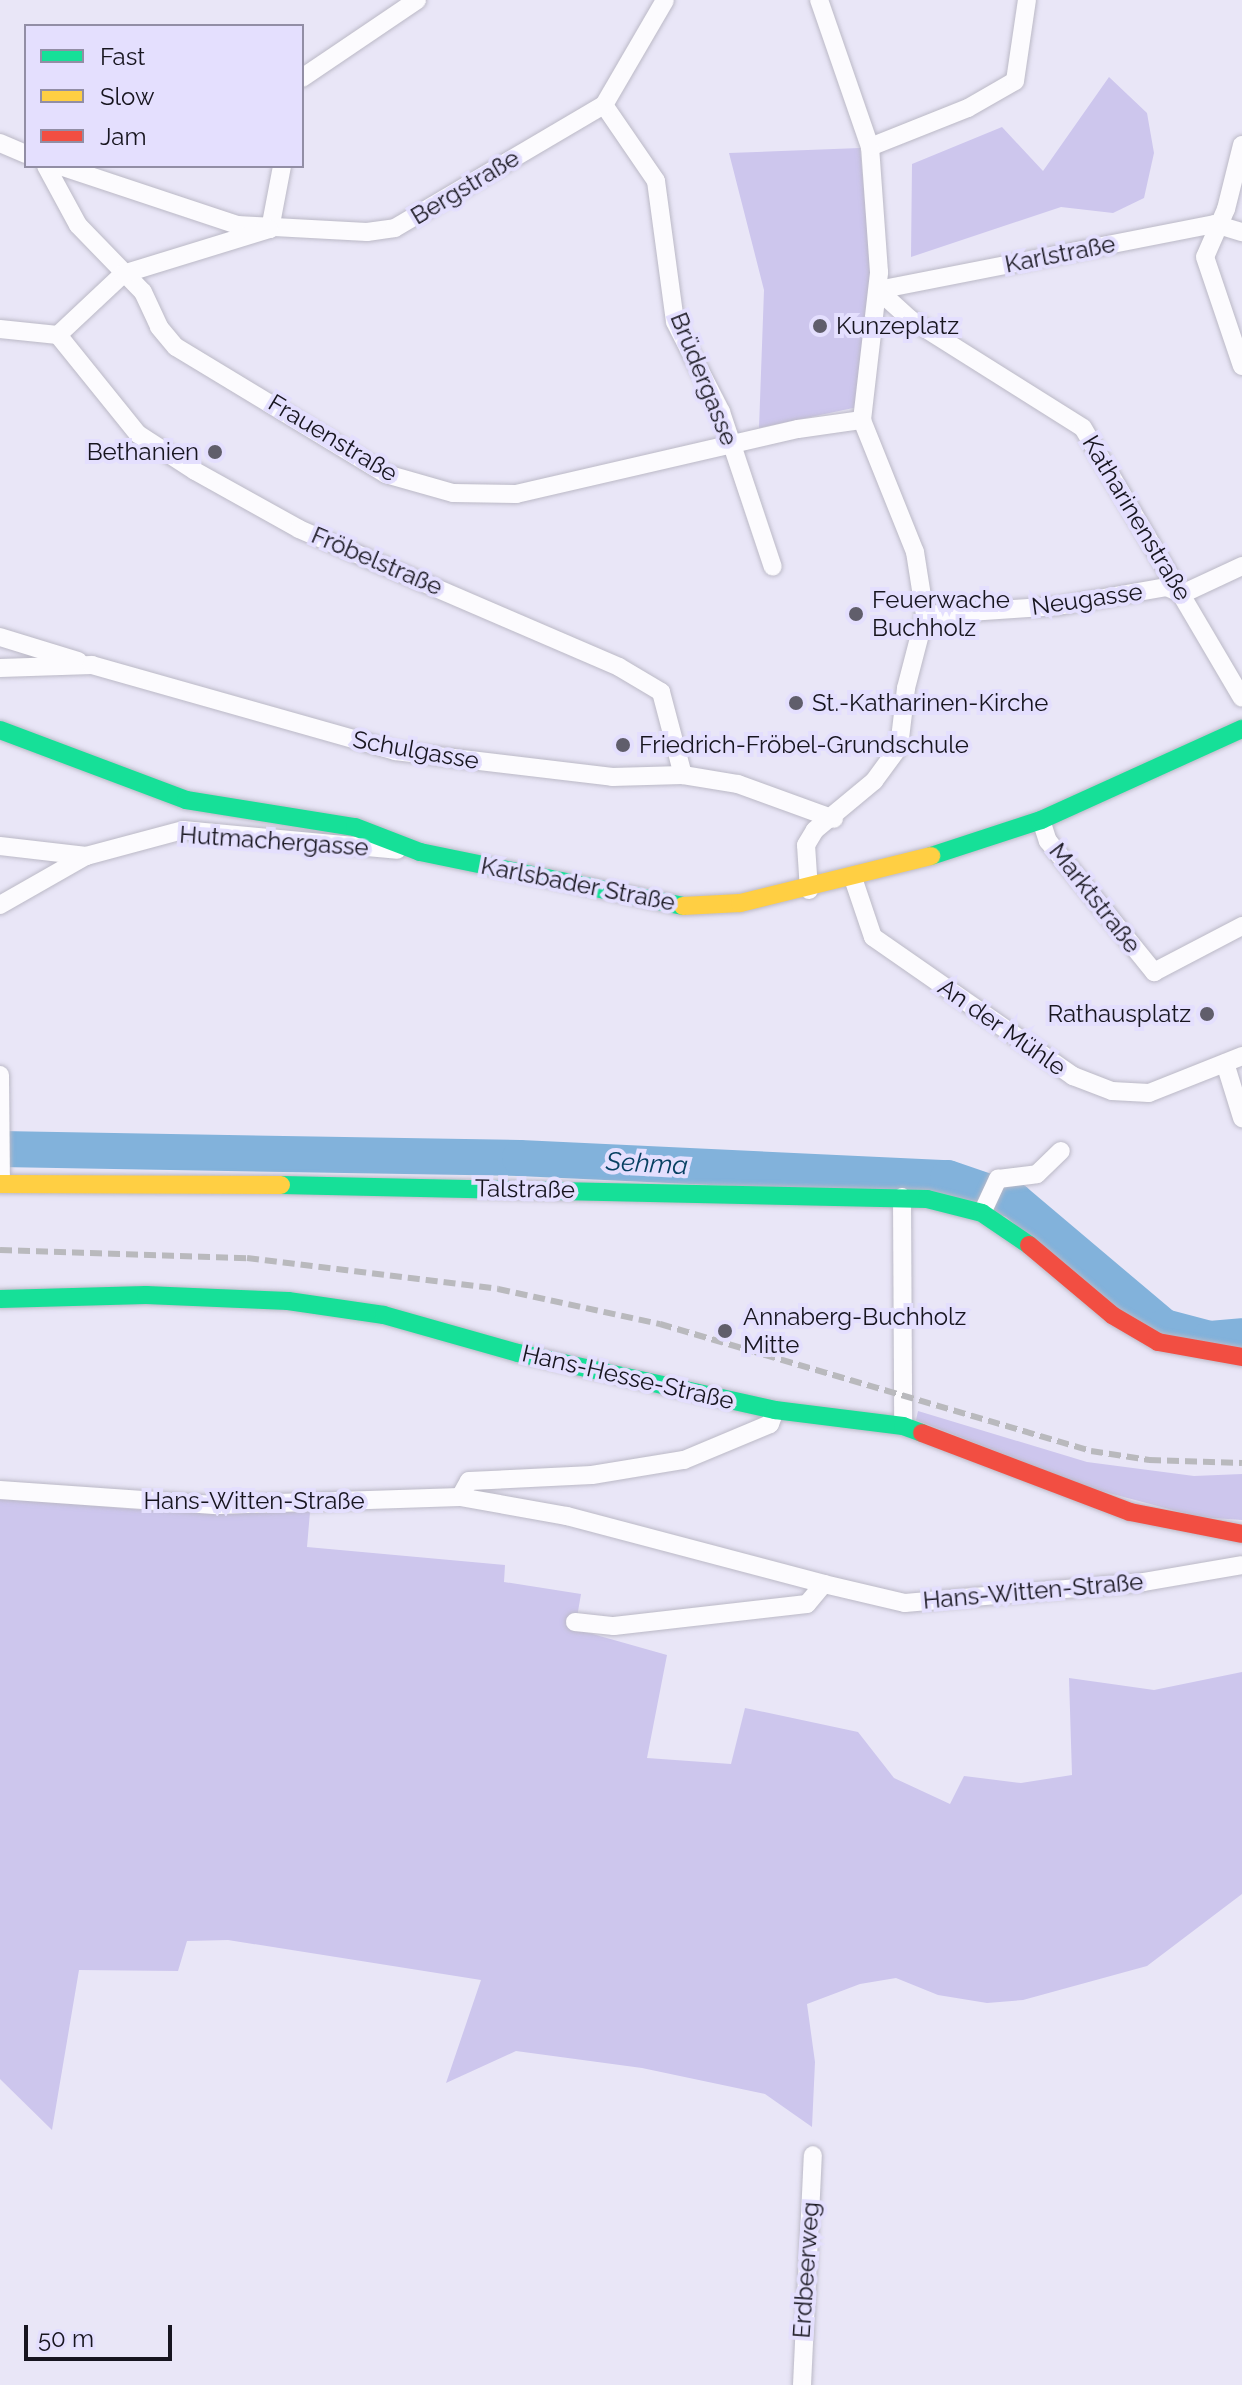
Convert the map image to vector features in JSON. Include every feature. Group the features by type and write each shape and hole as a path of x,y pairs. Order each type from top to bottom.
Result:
{"street":[{"path":"304,77 417,0"},
{"name":"Bergstraße","path":"66,168 237,225 270,229 395,228 604,105 665,0"},
{"path":"809,890 806,845 815,830 834,819 874,781 899,747 906,688 925,615 915,552 862,420 878,290 870,147 819,0"},
{"path":"870,147 968,108 1015,81 1027,0"},
{"name":"Brüdergasse","path":"604,105 656,181 675,322 732,445 773,567"},
{"path":"0,143 24,153"},
{"path":"1242,145 1226,209 1215,224 1205,257 1242,366"},
{"name":"Frauenstraße","path":"47,168 78,225 143,292 176,347 386,474 418,484 486,497 516,494 732,445 862,420"},
{"path":"0,329 58,335 123,274 270,229 282,168"},
{"name":"Karlstraße","path":"878,290 1215,224 1242,232"},
{"name":"Katharinenstraße","path":"878,290 910,319 1083,428 1242,698"},
{"name":"Fröbelstraße","path":"58,335 138,434 195,471 299,529 619,667 661,692 683,775"},
{"name":"Neugasse","path":"925,615 1058,606 1167,587 1182,594 1242,566"},
{"path":"0,637 92,665"},
{"name":"Schulgasse","path":"0,668 92,665 395,751 612,777 683,775 738,784 834,819"},
{"name":"Karlsbader Straße","path":"0,730 186,800 355,827 420,852 674,906 740,903 854,881 1041,820 1242,729"},
{"name":"Marktstraße","path":"1041,820 1048,841 1154,972 1242,926"},
{"name":"Hutmachergasse","path":"0,905 86,856 183,830 420,852"},
{"path":"0,846 86,856"},
{"name":"An der Mühle","path":"854,881 873,937 1073,1076 1112,1091 1149,1093 1234,1060"},
{"path":"1234,1060 1242,1118"},
{"path":"0,1075 0,1184"},
{"path":"985,1207 996,1182 1037,1174 1061,1151"},
{"name":"Talstraße","path":"0,1184 902,1197 985,1207 1130,1328 1186,1351 1242,1357"},
{"path":"902,1197 903,1426"},
{"name":"Hans-Hesse-Straße","path":"0,1299 146,1295 288,1301 384,1315 518,1353 775,1410 903,1426 1130,1512 1242,1534"},
{"name":"Hans-Witten-Straße","path":"460,1497 469,1481 592,1475 684,1460 770,1424 775,1410"},
{"name":"Hans-Witten-Straße","path":"0,1490 217,1505 460,1497 567,1516 905,1603 1143,1582 1242,1565"},
{"path":"575,1622 614,1626 807,1604 824,1584"},
{"name":"Erdbeerweg","path":"802,2385 813,2155"}],"shaded area":[{"path":"1109,77 1147,113 1154,153 1144,198 1113,213 1061,207 911,257 912,164 1002,127 1043,171"},
{"path":"860,148 873,291 858,407 759,428 764,290 729,153"},
{"path":"918,1411 1087,1462 1194,1476 1242,1474 1242,1520 1199,1517 1090,1488 916,1420"},
{"path":"0,1498 179,1513 310,1512 307,1547 505,1565 504,1582 581,1594 575,1629 667,1655 647,1758 731,1764 745,1708 858,1732 894,1778 950,1804 964,1776 1021,1783 1072,1775 1069,1678 1154,1690 1242,1672 1242,1894 1147,1966 1023,2000 987,2003 938,1995 896,1978 860,1984 807,2004 815,2062 812,2127 765,2094 642,2068 516,2051 446,2083 481,1980 228,1940 187,1941 178,1971 79,1970 52,2130 0,2079"}],"waterway":[{"name":"Sehma","path":"0,1149 520,1158 948,1178 1015,1201 1164,1327 1210,1339 1242,1336"}],"railway":[{"path":"0,1250 247,1258 498,1289 660,1324 1091,1451 1149,1460 1242,1463"}],"traffic: fast":[{"path":"931,856 1041,820 1242,729"},
{"path":"0,730 186,800 355,827 420,852 683,906"},
{"path":"281,1185 927,1199 982,1213 1029,1245"},
{"path":"0,1299 146,1295 288,1301 384,1315 518,1353 775,1410 903,1426 922,1433"}],"traffic: slow":[{"path":"683,906 740,903 931,856"},
{"path":"0,1184 281,1185"}],"traffic: jam":[{"path":"1029,1245 1112,1315 1158,1342 1242,1357"},
{"path":"922,1433 1130,1512 1242,1534"}],"place":[{"name":"Kunzeplatz","path":"820,326"},
{"name":"Bethanien","path":"215,452"},
{"name":"Feuerwache Buchholz","path":"856,614"},
{"name":"St.-Katharinen-Kirche","path":"796,703"},
{"name":"Friedrich-Fröbel-Grundschule","path":"623,745"},
{"name":"Rathausplatz","path":"1207,1014"},
{"name":"Annaberg-Buchholz Mitte","path":"725,1331"}]}
